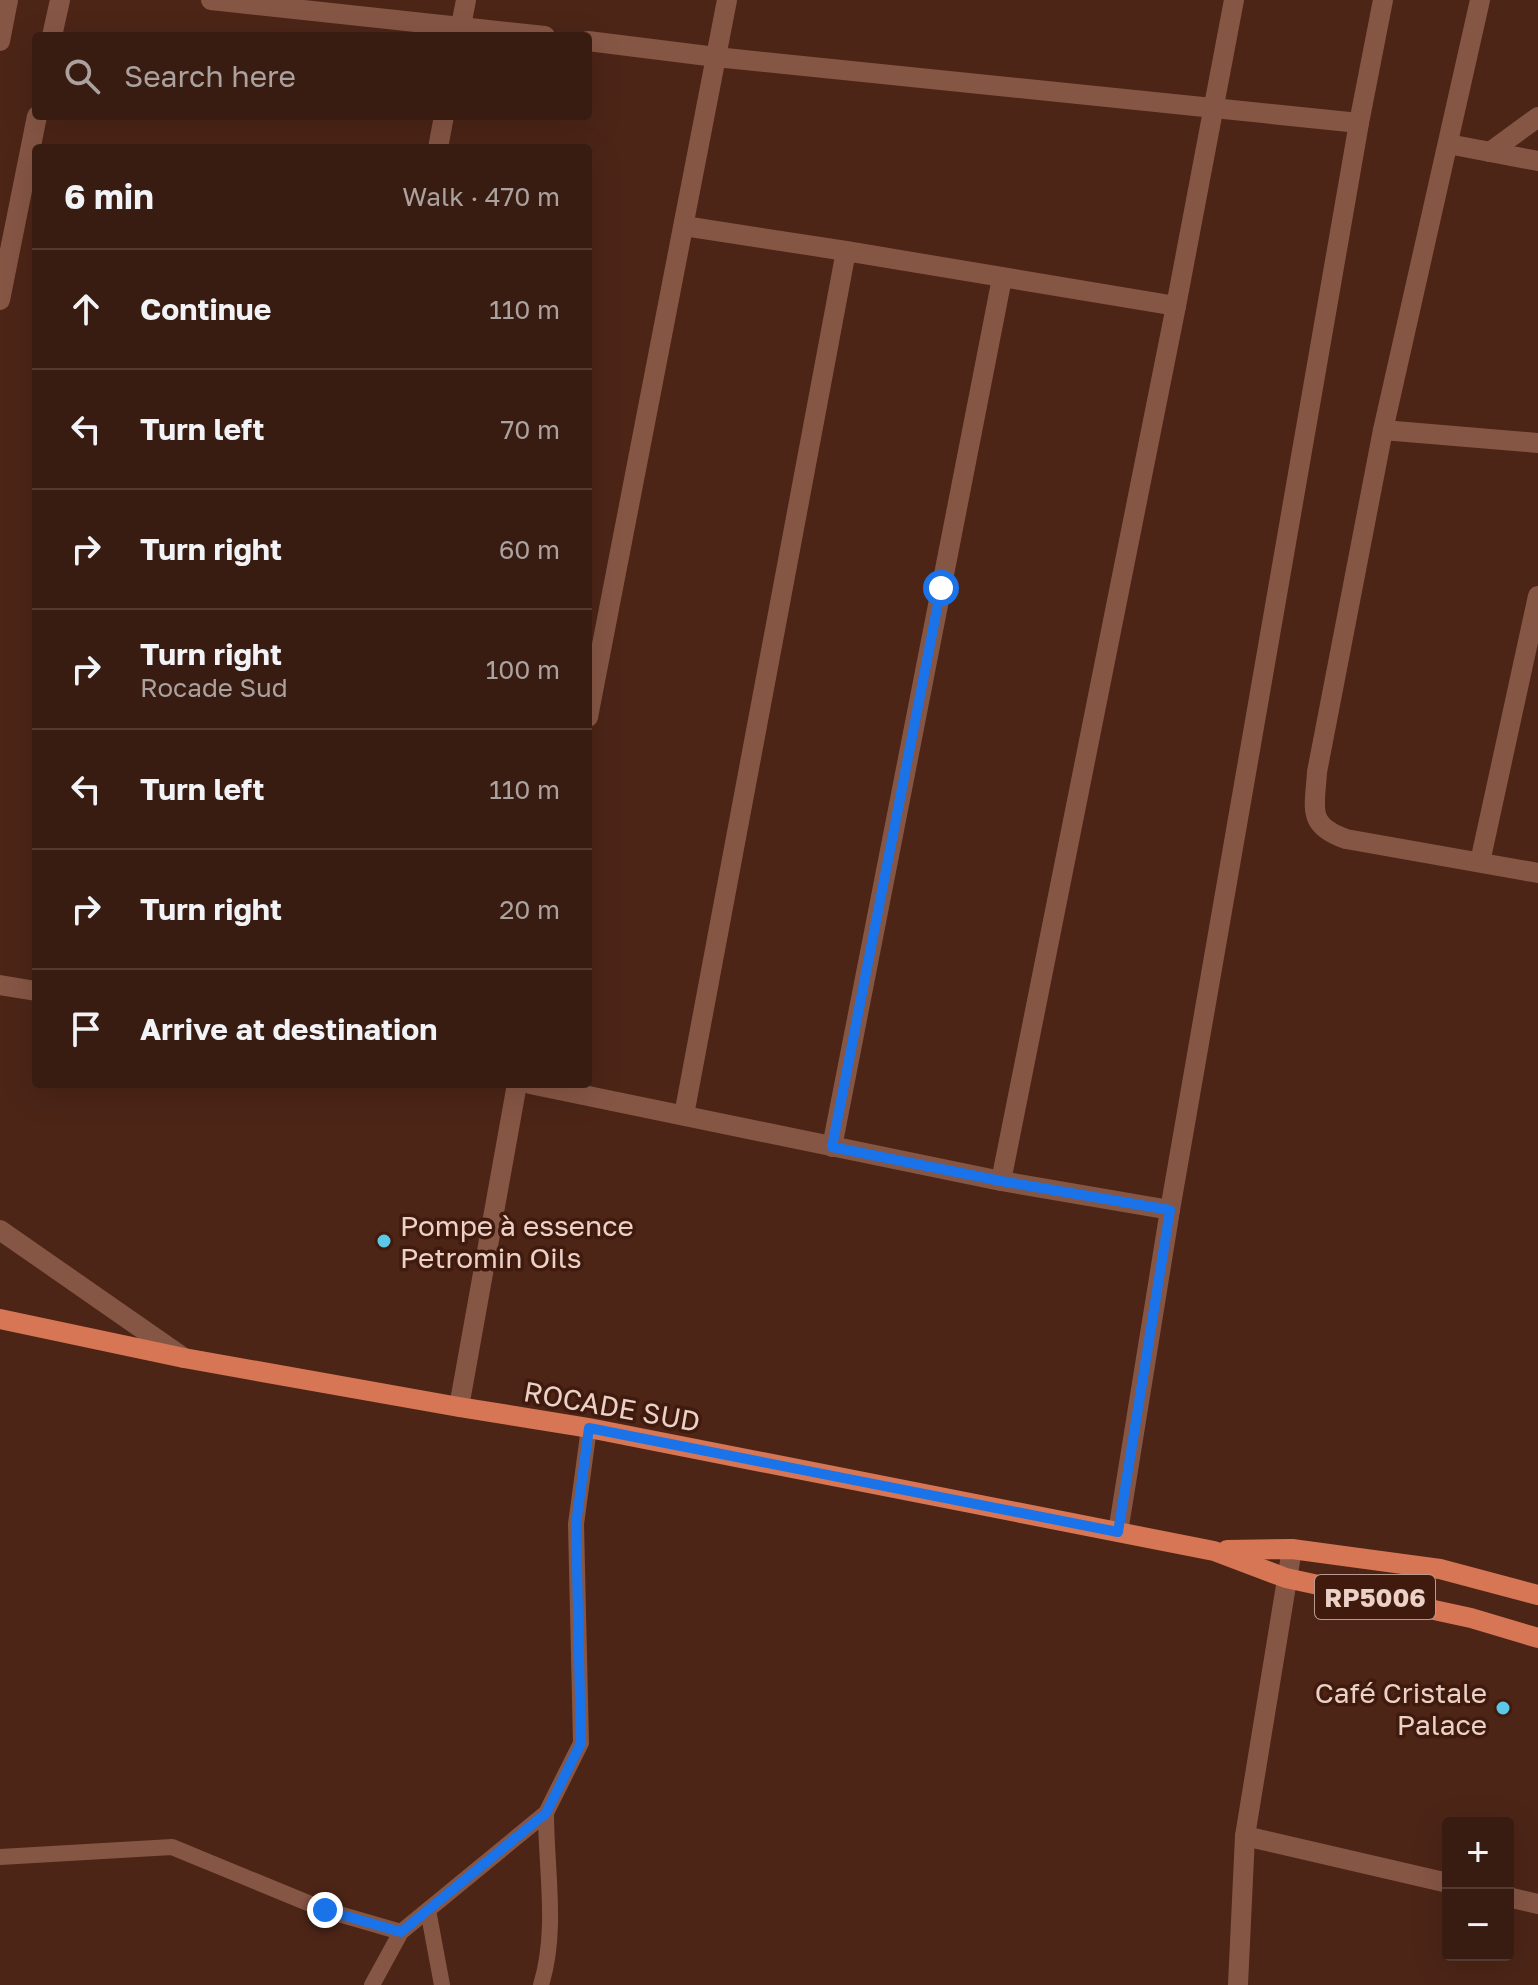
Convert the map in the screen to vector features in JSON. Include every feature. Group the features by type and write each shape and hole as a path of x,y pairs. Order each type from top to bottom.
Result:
{"main road":[{"name":"ROCADE SUD","path":"0,1319 184,1358 589,1428 1214,1551"},
{"name":"RP5006","path":"1214,1551 1292,1549 1440,1569 1538,1595"},
{"name":"RP5006","path":"1214,1551 1286,1578 1471,1618 1538,1638"}],"street":[{"path":"0,41 8,0"},
{"path":"53,32 60,0"},
{"path":"211,0 460,31 466,0"},
{"path":"592,697 727,0"},
{"path":"1001,1181 1234,0"},
{"path":"1118,1532 1170,1210 1383,0"},
{"path":"1480,0 1383,430 1317,772 1316,818 1325,831 1346,839 1538,873"},
{"path":"592,42 1359,123"},
{"path":"1490,152 1538,117"},
{"path":"0,300 36,120"},
{"path":"439,144 443,120"},
{"path":"1448,144 1538,161"},
{"path":"684,226 1176,306"},
{"path":"684,1115 846,251"},
{"path":"832,1147 1002,278"},
{"path":"1383,430 1538,443"},
{"path":"1480,862 1535,622 1538,596"},
{"path":"0,985 32,990"},
{"path":"459,1407 516,1088"},
{"path":"550,1088 1001,1181 1170,1210"},
{"path":"0,1230 184,1358"},
{"path":"1238,1985 1245,1836 1292,1549"},
{"path":"1245,1836 1442,1882"},
{"path":"1514,1898 1538,1904"}],"lane":[{"path":"372,1985 401,1932 546,1813 581,1743 576,1524 589,1428"},
{"path":"541,1985 548,1964 550,1901 546,1813"},
{"path":"0,1857 172,1847 325,1910 401,1932"},
{"path":"428,1910 442,1985"}],"place":[{"name":"Pompe à essence Petromin Oils","path":"384,1241"},
{"name":"Café Cristale Palace","path":"1503,1708"}],"route":[{"path":"325,1910 401,1932 546,1813 581,1743 576,1524 589,1428 1118,1532 1170,1210 1001,1181 832,1147 941,588"}]}
